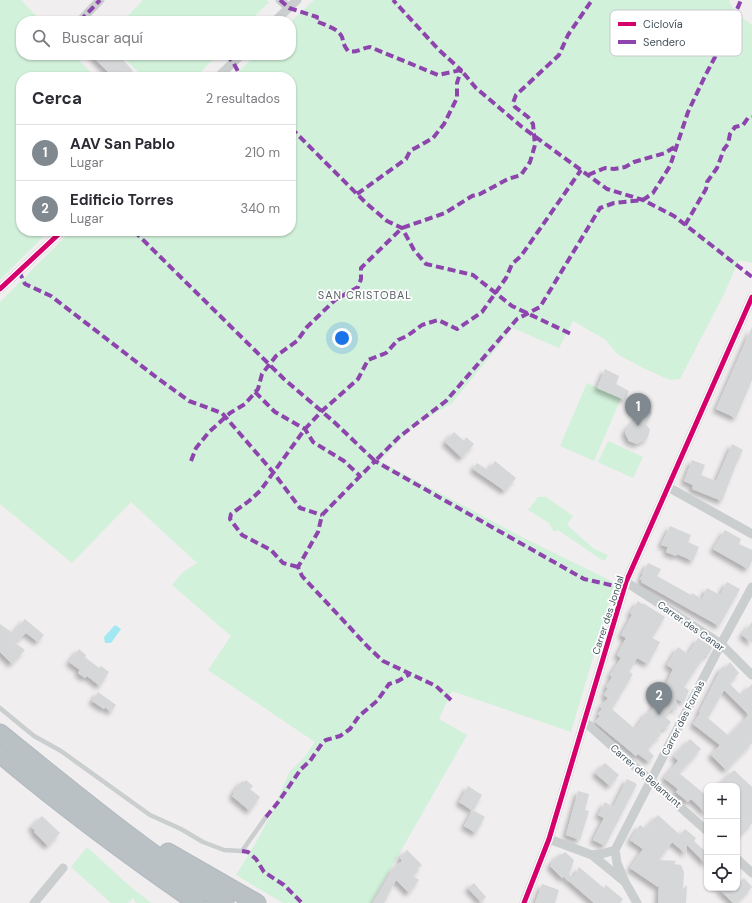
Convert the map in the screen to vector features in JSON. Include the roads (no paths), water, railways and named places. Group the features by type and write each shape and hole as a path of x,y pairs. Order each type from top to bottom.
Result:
{"highway":[{"path":"0,733 100,813 165,862 225,903"},
{"path":"0,754 80,819 197,903"},
{"path":"100,813 257,903"},
{"path":"137,861 181,903"}],"street":[{"path":"85,16 100,0"},
{"path":"280,0 289,8"},
{"path":"280,16 297,0"},
{"path":"223,72 235,60"},
{"path":"0,289 57,236"},
{"name":"Carrer des Jondal","path":"524,903 549,839 626,582 752,297"},
{"path":"668,487 752,534"},
{"name":"Carrer des Canar","path":"626,582 721,644 752,675"},
{"name":"Carrer des Fornàs","path":"615,850 721,644 752,589"},
{"name":"Carrer de Belamunt","path":"584,721 704,828"},
{"path":"549,839 592,855 626,882"},
{"path":"592,855 615,850 617,863 637,903"},
{"path":"740,862 752,873"},
{"path":"34,903 63,868"}],"lane":[{"path":"0,708 34,736 61,751 150,815 181,829 203,842 224,850 242,851 266,817"}],"water":[{"path":"115,625 121,629 111,643 105,643 104,637"}],"place":[{"name":"AAV San Pablo","path":"638,426"},
{"name":"Edificio Torres","path":"659,715"}],"district":[{"name":"SAN CRISTOBAL","path":"365,295"}]}
